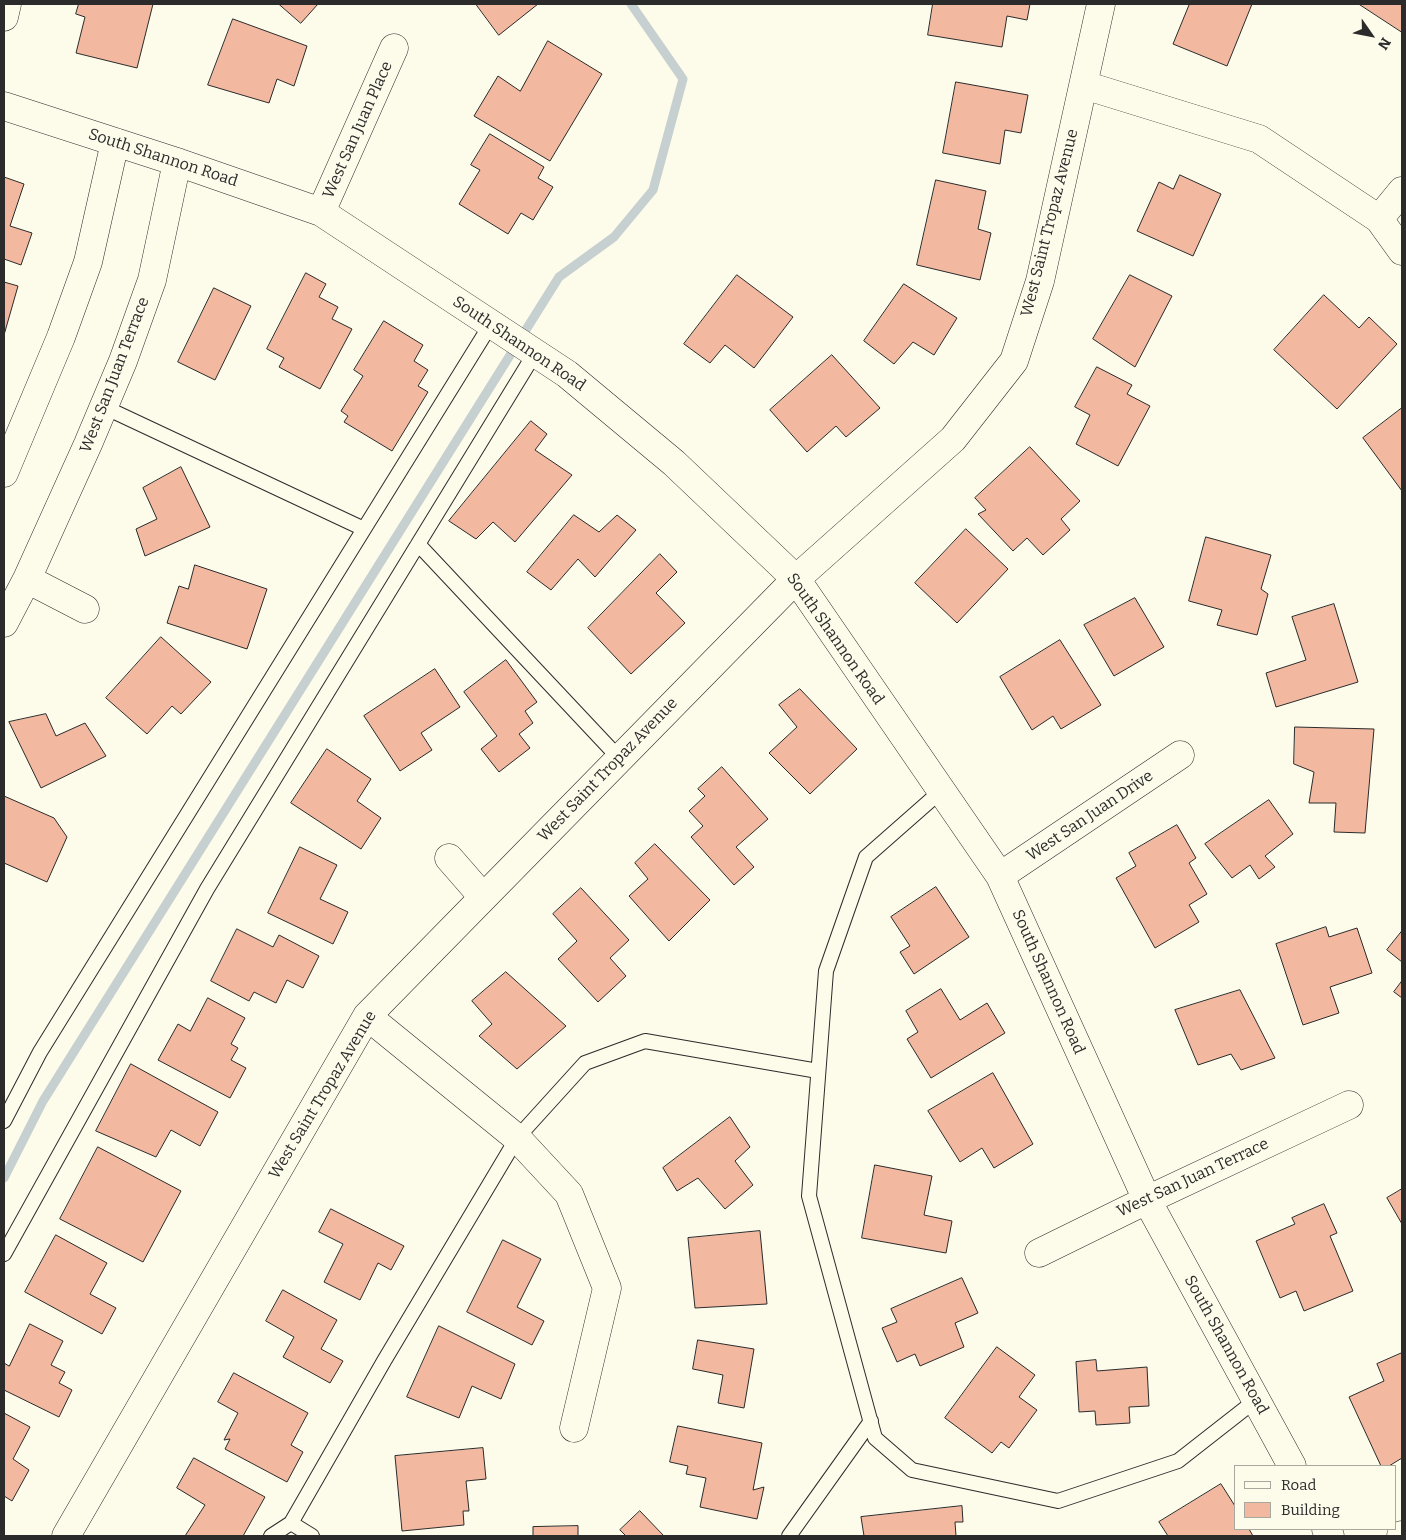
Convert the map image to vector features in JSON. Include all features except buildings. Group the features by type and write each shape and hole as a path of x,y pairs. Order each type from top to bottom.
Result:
{"street":[{"path":"4,17 7,4"},
{"name":"West Saint Tropaz Avenue","path":"66,1536 367,1016 796,578 953,438 1014,361 1040,281 1101,4"},
{"name":"West San Juan Place","path":"321,212 394,48"},
{"path":"1084,85 1259,139 1379,219 1402,251"},
{"name":"South Shannon Road","path":"4,106 177,162 321,212 567,374 674,463 796,578 1000,876 1146,1200 1291,1465"},
{"path":"4,473 61,337 88,262 115,142"},
{"name":"West San Juan Terrace","path":"4,623 28,580 123,361 152,280 177,162"},
{"path":"1379,219 1402,191"},
{"path":"28,580 85,609"},
{"name":"West San Juan Drive","path":"1000,876 1180,755"},
{"path":"449,858 483,897"},
{"path":"367,1016 517,1138 569,1194 607,1288 574,1428"},
{"name":"West San Juan Terrace","path":"1039,1253 1146,1200 1349,1105"}],"lane":[{"path":"4,1121 40,1052 491,324"},
{"path":"4,1254 207,889 535,353"},
{"path":"104,407 364,528"},
{"path":"418,544 619,758"},
{"path":"941,790 866,858 826,971 809,1196 875,1438 912,1470 1058,1501 1178,1461 1256,1400"},
{"path":"271,1536 291,1523 389,1352 517,1138 586,1063 645,1041 818,1071"},
{"path":"788,1536 870,1421"},
{"path":"291,1523 312,1536"}],"waterway":[{"path":"4,1178 43,1101 559,277 614,237 653,190 683,79 631,4"}]}
